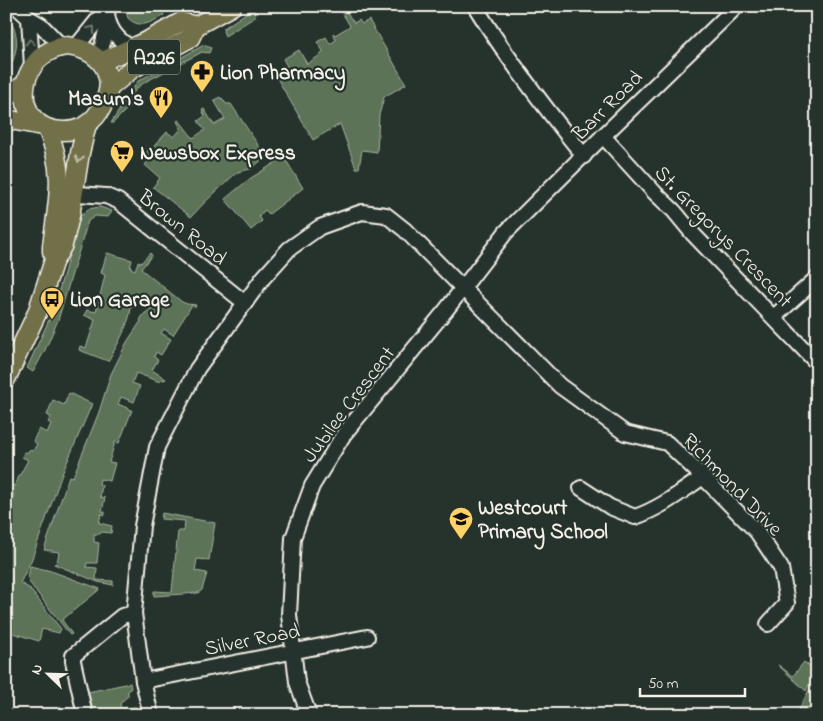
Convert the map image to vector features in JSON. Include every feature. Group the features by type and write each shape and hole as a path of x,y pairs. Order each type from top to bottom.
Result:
{"main road":[{"name":"A226","path":"109,88 138,65 190,38 196,26 232,6"},
{"name":"A226","path":"100,61 132,48 181,22 196,26"},
{"name":"A226","path":"69,47 91,53 100,61 108,76 109,88 100,110 87,124"},
{"path":"67,193 58,160 44,127 34,118 26,104 24,85 32,66 44,54 69,47"},
{"path":"6,96 24,85"},
{"path":"6,119 57,131 76,130 87,124"},
{"path":"6,379 37,314 53,263 63,245 67,193 87,124"}],"street":[{"path":"16,6 29,18 69,47 108,13"},
{"path":"475,6 488,28 547,110 584,156"},
{"name":"Barr Road","path":"506,232 737,6"},
{"path":"108,13 121,41 132,48"},
{"path":"100,61 108,13"},
{"path":"29,18 32,66"},
{"name":"St. Gregorys Crescent","path":"602,136 817,363"},
{"name":"Brown Road","path":"67,193 106,196 118,201 245,302"},
{"name":"Richmond Drive","path":"151,715 134,613 142,526 157,447 197,369 263,278 288,249 320,227 362,212 386,215 405,230 560,386 626,433 667,443 703,477 757,532 781,568 787,603 768,624"},
{"name":"Jubilee Crescent","path":"309,715 297,682 289,615 293,538 312,486 344,434 446,310 506,232"},
{"path":"774,317 817,278"},
{"path":"581,488 610,508 635,517 651,512 703,477"},
{"path":"85,715 73,656 122,616 134,613"},
{"name":"Silver Road","path":"144,681 367,637"}],"green space":[{"path":"124,6 160,6 164,15 146,24 137,24 128,18"},
{"path":"343,7 354,23 359,20 362,24 369,20 406,84 384,97 379,115 377,152 362,150 359,168 356,168 340,124 313,140 274,73 287,66 283,59 299,50 307,64 322,54 323,51 317,42 326,37 330,44 336,40 333,33 335,35 350,26 340,9"},
{"path":"252,9 255,12 255,17 225,36 224,28"},
{"path":"6,16 15,30 16,45 13,60 6,75 6,31 13,36 6,29"},
{"path":"204,45 211,48 209,53 202,52 137,88 128,100 131,105 111,123 138,81"},
{"path":"220,97 226,104 231,104 266,157 250,169 234,175 191,217 153,187 160,178 145,165 150,159 144,155 149,149 156,155 160,151 154,146 167,132 174,137 181,129 177,121 179,120 193,138 205,130 198,121 205,116 202,110 204,109 214,125 225,119 214,100"},
{"path":"284,157 303,188 269,214 265,210 259,216 262,221 251,230 225,199 248,180"},
{"path":"100,207 112,211 108,217 95,216 88,221 58,320 33,372 27,368 53,311 80,217 88,209"},
{"path":"107,253 132,260 130,268 135,270 138,262 141,263 150,253 152,255 141,269 182,302 196,305 195,307 192,305 173,335 164,329 161,333 171,339 161,355 156,352 154,357 158,360 152,370 166,379 162,379 160,382 136,373 132,383 140,386 134,402 121,397 118,404 132,410 119,443 115,442 109,462 115,463 110,481 100,479 99,484 102,485 100,497 105,498 102,511 105,512 105,515 101,514 99,523 112,526 111,533 101,532 100,534 94,534 94,542 99,543 97,563 87,563 86,567 97,568 96,580 113,581 113,585 98,582 54,564 57,563 59,552 44,550 69,476 73,477 99,412 111,374 140,320 151,309 144,305 131,306 126,327 108,361 79,350 80,346 86,348 95,320 84,315 87,310 96,312 105,275 101,273"},
{"path":"69,393 92,404 62,474 31,561 20,583 29,588 61,629 59,633 42,629 39,641 6,631 6,505 8,506 14,494 6,490 6,483 14,486 28,460 22,457 24,452 33,451 37,444 33,441 39,429 47,433 51,424 48,422 51,417 47,415 53,400 64,405"},
{"path":"162,513 215,523 209,560 197,559 195,571 207,573 202,590 198,593 154,596 154,591 172,592 178,531 184,531 185,521 161,519"},
{"path":"30,566 51,571 100,589 62,620 72,634 70,635 29,582"},
{"path":"804,662 816,671 806,691 778,665 793,676"},
{"path":"817,675 817,715 796,715"},
{"path":"130,683 131,688 128,691 128,696 121,702 120,706 122,708 136,707 139,715 89,715 86,694 88,692"}],"place":[{"name":"Lion Pharmacy","path":"202,93"},
{"name":"Masum's","path":"161,119"},
{"name":"Newsbox Express","path":"122,173"},
{"name":"Lion Garage","path":"52,320"},
{"name":"Westcourt Primary School","path":"461,540"}]}
